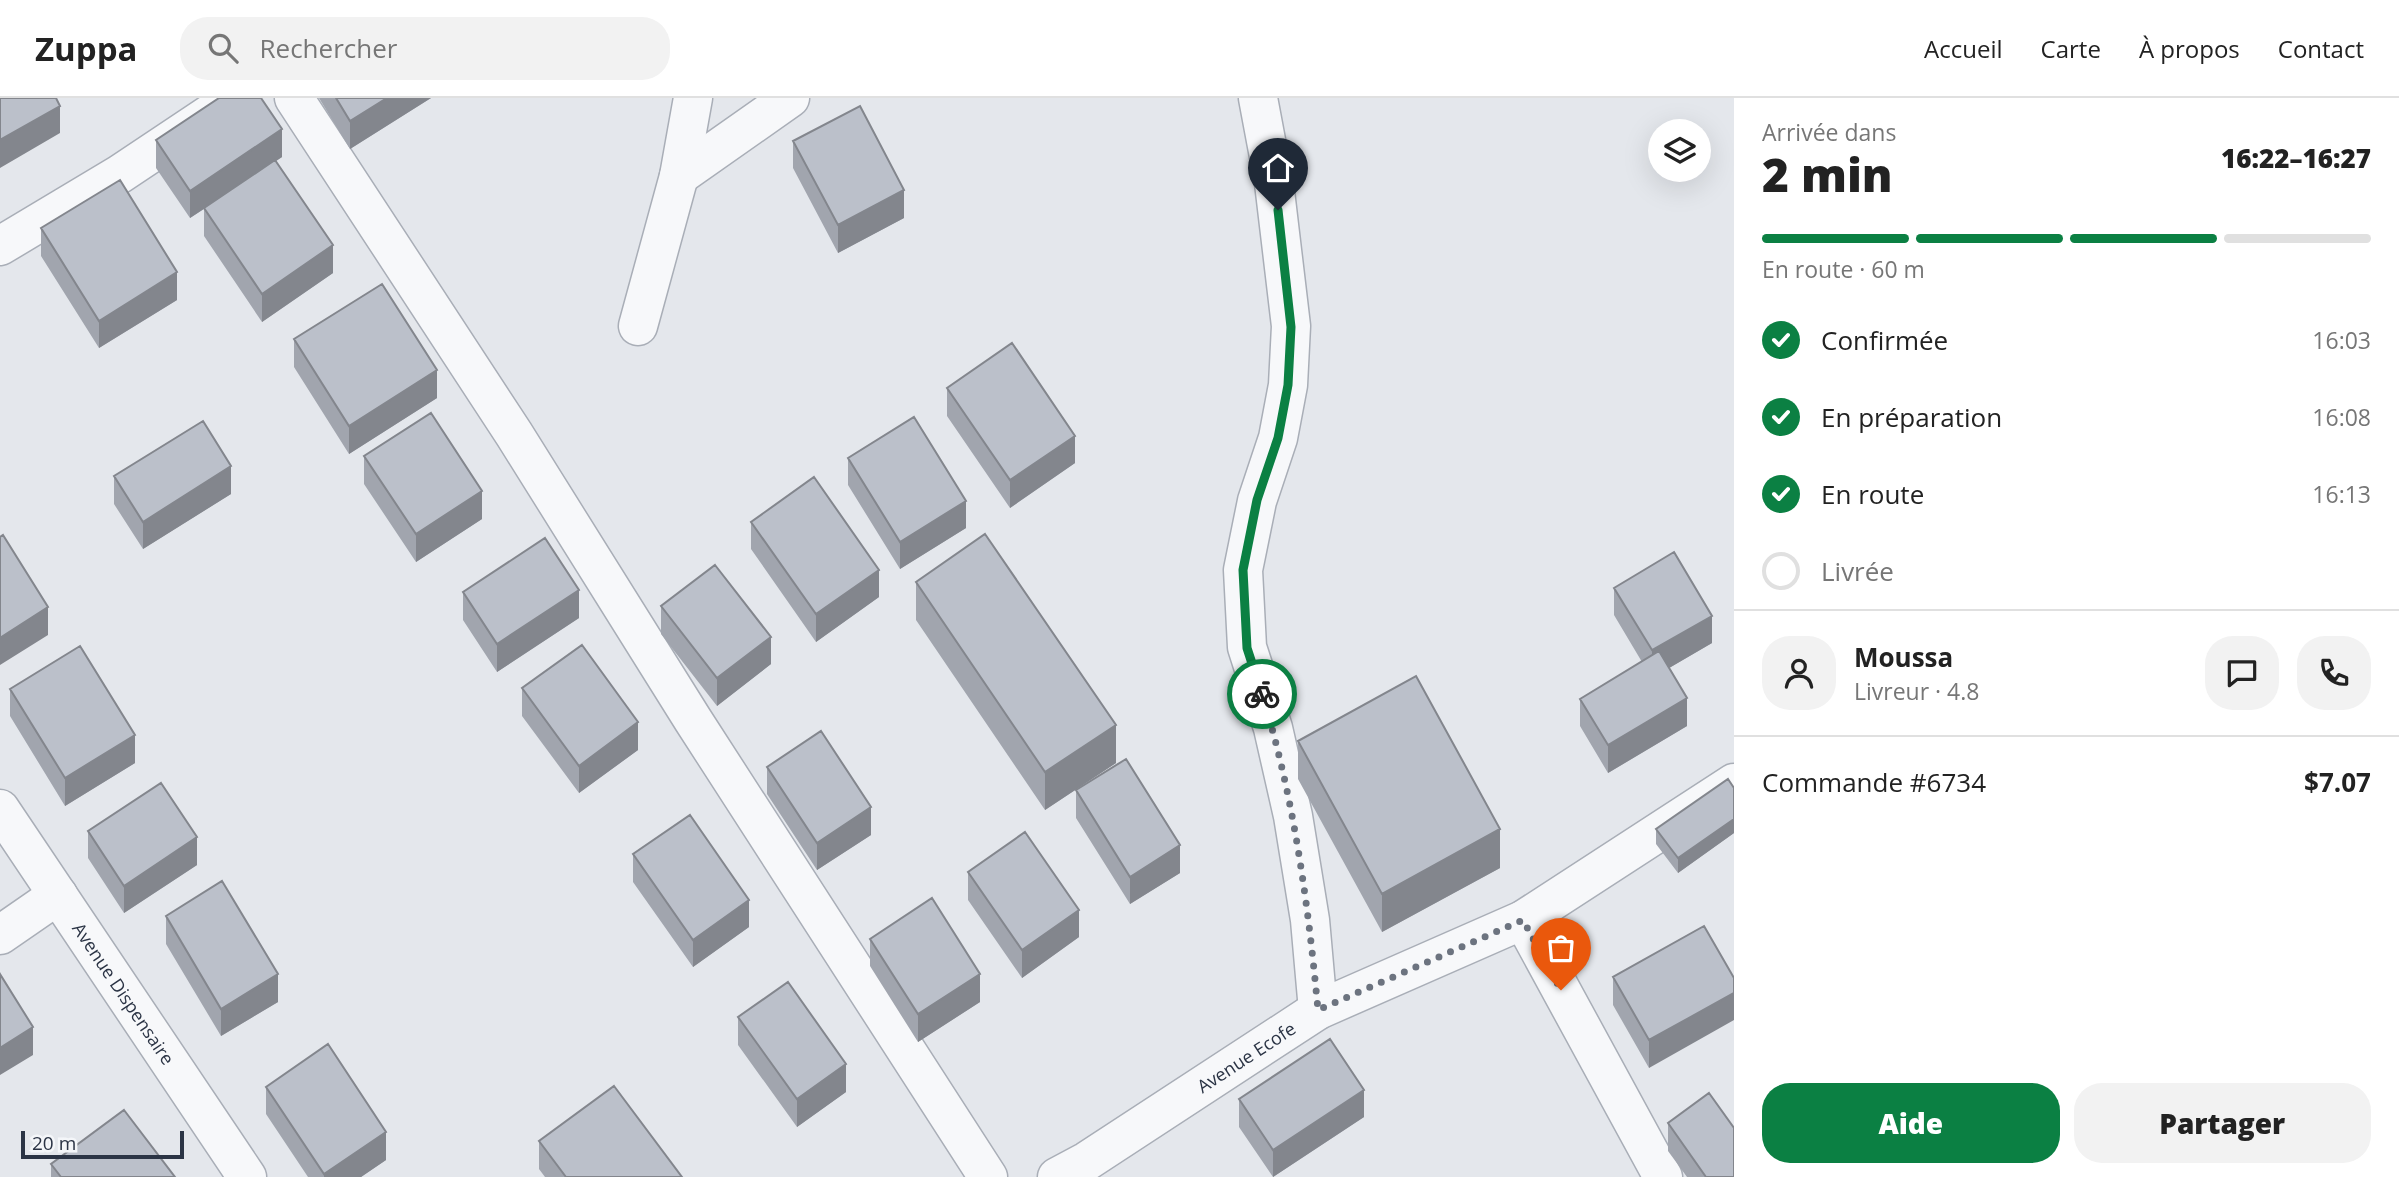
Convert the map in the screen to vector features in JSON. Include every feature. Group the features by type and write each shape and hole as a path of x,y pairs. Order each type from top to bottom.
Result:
{"street":[{"path":"0,246 120,174 234,98"},
{"path":"293,98 514,434 693,720 988,1177"},
{"path":"638,326 678,176 693,98"},
{"path":"678,176 790,98"},
{"path":"1258,98 1275,183 1291,327 1288,385 1278,438 1257,500 1243,570 1247,635 1293,816 1310,920 1318,1010"},
{"name":"Avenue Ecofe","path":"1080,1172 1318,1010 1523,920 1734,783"},
{"name":"Avenue Dispensaire","path":"0,809 247,1177"},
{"path":"0,935 58,895"},
{"path":"1523,920 1662,1177"}],"building":[{"path":"0,98 56,98 60,106 0,140"},
{"path":"219,98 261,98 282,129 190,191 156,140"},
{"path":"336,98 387,98 350,121"},
{"path":"860,106 904,190 838,225 793,141"},
{"path":"275,160 333,245 262,294 204,208"},
{"path":"120,180 177,272 99,321 41,228"},
{"path":"382,284 437,370 349,426 294,339"},
{"path":"1012,343 1075,436 1010,480 947,388"},
{"path":"431,413 482,491 416,534 364,456"},
{"path":"914,417 966,501 900,542 848,458"},
{"path":"203,421 231,466 143,522 114,476"},
{"path":"814,477 879,570 816,614 751,522"},
{"path":"985,534 1116,725 1045,772 916,582"},
{"path":"3,535 48,607 0,638 0,537"},
{"path":"545,538 579,590 497,644 463,592"},
{"path":"1674,552 1712,616 1652,650 1614,588"},
{"path":"715,565 771,637 717,678 661,606"},
{"path":"582,645 638,722 579,766 522,688"},
{"path":"80,646 135,735 65,778 10,689"},
{"path":"1659,651 1687,698 1608,745 1580,699"},
{"path":"1416,676 1500,829 1382,894 1298,741"},
{"path":"821,731 871,807 817,843 767,767"},
{"path":"1126,759 1180,845 1130,877 1076,790"},
{"path":"1728,779 1734,788 1734,819 1678,858 1656,829"},
{"path":"161,783 197,837 124,886 88,831"},
{"path":"690,815 749,900 693,940 633,854"},
{"path":"1025,832 1079,910 1022,950 968,872"},
{"path":"222,881 278,974 221,1009 166,916"},
{"path":"932,898 980,974 918,1014 870,939"},
{"path":"1704,926 1734,978 1734,993 1649,1040 1613,977"},
{"path":"0,974 33,1027 0,1048"},
{"path":"788,982 846,1064 797,1099 738,1017"},
{"path":"1330,1039 1364,1090 1273,1150 1239,1099"},
{"path":"328,1044 386,1132 324,1174 266,1087"},
{"path":"614,1086 682,1177 566,1177 539,1141"},
{"path":"1709,1093 1734,1128 1734,1177 1706,1177 1668,1123"},
{"path":"124,1110 175,1177 61,1177 51,1164"}],"way so far":[{"path":"1262,694 1273,728 1293,816 1310,920 1318,1010 1523,920 1561,990"}],"route":[{"path":"1262,694 1247,648 1243,570 1257,500 1278,438 1288,385 1291,327 1278,210"}]}
